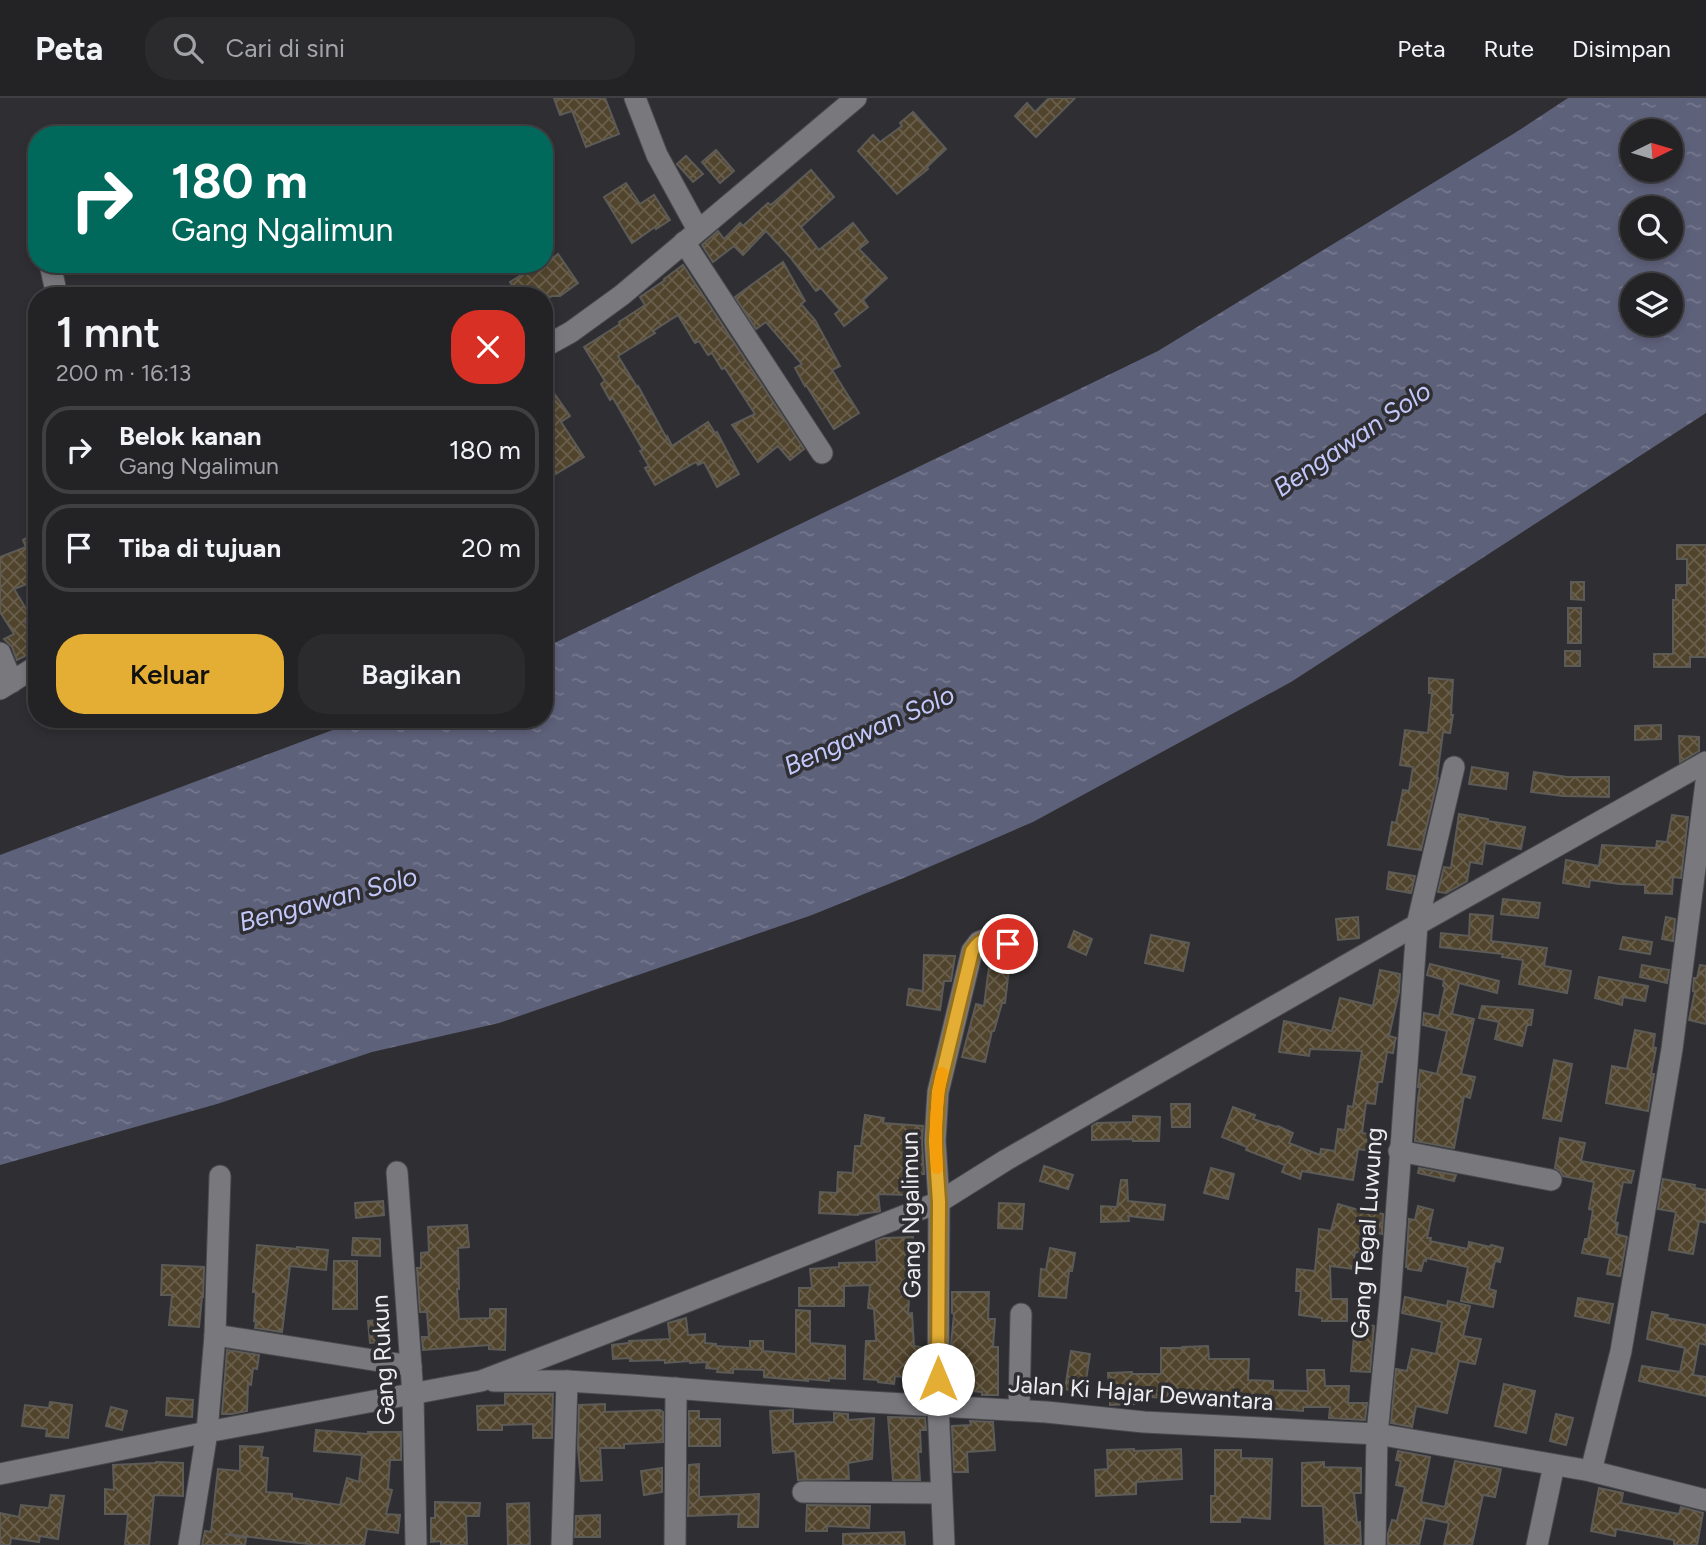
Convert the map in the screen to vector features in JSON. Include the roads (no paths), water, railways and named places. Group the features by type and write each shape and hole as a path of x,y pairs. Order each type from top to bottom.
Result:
{"street":[{"path":"635,98 691,236 822,453"},
{"path":"553,341 571,332 622,295 856,98"},
{"path":"0,653 6,686 28,672"},
{"path":"0,1474 481,1381 939,1202 1006,1160 1706,762"},
{"name":"Gang Tegal Luwung","path":"1376,1545 1377,1434 1390,1300 1417,925 1454,767"},
{"path":"1591,1471 1621,1351 1672,1049 1706,782"},
{"name":"Gang Ngalimun","path":"944,1545 938,1405 939,1202 935,1141 938,1092 972,951 979,942 989,939 1027,950"},
{"path":"1399,1151 1551,1180"},
{"name":"Gang Rukun","path":"397,1172 413,1395 416,1545"},
{"path":"189,1545 208,1432 215,1335 220,1176"},
{"path":"1019,1410 1021,1314"},
{"path":"215,1335 411,1366"},
{"name":"Jalan Ki Hajar Dewantara","path":"481,1381 567,1381 1019,1410 1144,1422 1377,1434 1591,1471 1706,1500"},
{"path":"562,1545 567,1381"},
{"path":"675,1545 676,1388"},
{"path":"1537,1545 1554,1465"},
{"path":"803,1492 941,1493"}],"water":[{"name":"Bengawan Solo","path":"1568,98 1706,98 1706,413 1291,682 1033,822 812,915 499,1023 372,1052 217,1104 0,1165 0,855 338,728 553,728 553,644 1158,351"}]}
